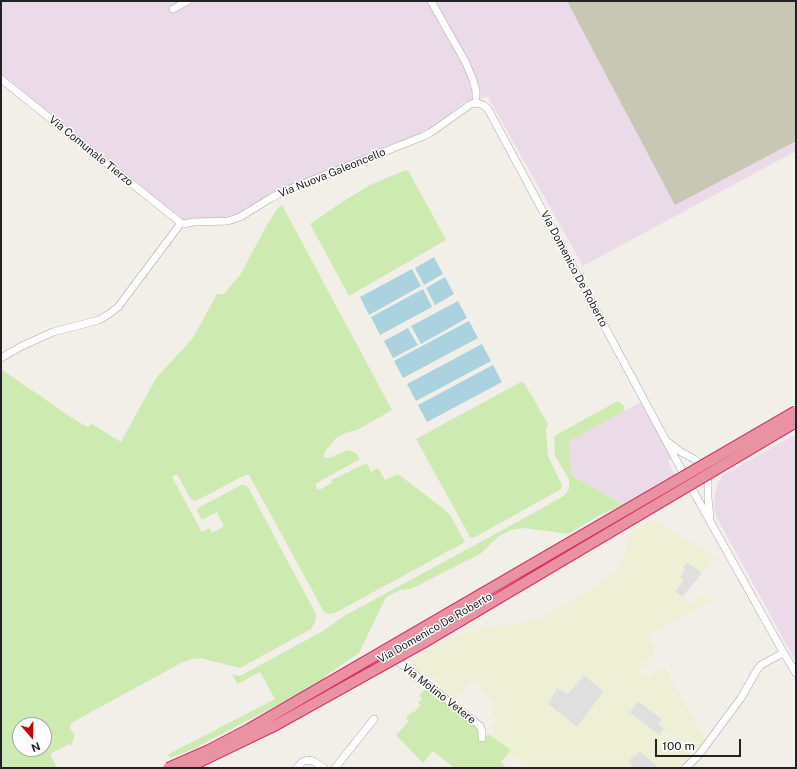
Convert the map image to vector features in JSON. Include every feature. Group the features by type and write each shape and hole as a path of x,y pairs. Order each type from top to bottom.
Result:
{"highway":[{"path":"168,768 209,750 249,729 796,411"},
{"path":"187,768 276,725 423,643 796,422"}],"street":[{"path":"173,9 188,1"},
{"path":"431,1 466,63 476,90 477,100"},
{"name":"Via Comunale Tierzo","path":"1,79 181,224"},
{"name":"Via Nuova Galeoncello","path":"181,224 228,220 240,217 271,198 286,191 424,136 477,100"},
{"name":"Via Domenico De Roberto","path":"477,100 488,109 687,480 783,653 796,673"},
{"path":"1,358 48,334 99,320 109,314 118,307 181,224"},
{"name":"Via Domenico De Roberto","path":"178,768 273,721 796,417"},
{"name":"Via Domenico De Roberto","path":"666,441 694,459 705,470 708,482 710,521"},
{"path":"685,768 698,756 741,698 761,665 783,653"},
{"name":"Via Molino Vetere","path":"389,654 480,726 482,738"},
{"path":"335,768 374,720"},
{"path":"297,768 302,762 308,760 313,761 324,768"}],"shaded area":[{"path":"1,1 796,1 796,151 583,266 488,97 464,102 444,120 427,131 267,197 245,212 225,218 180,221 1,74"},
{"path":"567,1 796,1 796,141 675,205"},
{"path":"641,402 671,457 668,462 675,475 623,505 571,475 569,440"},
{"path":"796,434 796,662 716,516 714,504 717,485 722,476"},
{"path":"652,520 718,558 709,562 702,573 687,562 682,568 685,569 680,577 684,580 675,591 692,605 702,595 710,601 648,635 656,650 639,671 650,679 655,672 665,667 706,742 698,751 693,750 658,724 662,719 638,701 629,712 659,735 662,732 690,754 691,760 682,768 655,768 657,766 640,751 628,762 634,768 528,768 509,752 510,750 491,735 496,730 491,726 496,719 491,714 496,708 492,705 494,702 490,697 481,690 483,688 473,680 453,703 430,687 436,680 428,672 422,678 404,664 423,656 421,652 471,630 526,623 544,616 579,597 614,574 619,567 630,533","holes":["584,675 604,692 577,727 548,704 557,688 568,694"]},
{"path":"687,562 702,573 682,597 674,591 683,580 679,577 685,570 682,568"},
{"path":"584,675 604,691 577,727 548,704 557,687 568,693"},
{"path":"638,701 662,719 658,724 664,729 659,735 629,713"},
{"path":"640,751 657,766 655,768 634,768 628,762"}],"green space":[{"path":"406,170 409,172 446,240 349,296 310,224 370,185"},
{"path":"282,205 392,410 357,430 343,434 336,438 324,453 324,457 332,457 348,450 356,453 360,459 315,484 317,489 319,490 332,483 331,480 367,463 371,472 378,468 385,480 398,474 450,515 465,542 335,613 329,614 324,612 249,475 245,475 194,501 190,498 177,474 172,477 202,532 209,528 212,533 224,526 217,512 202,520 197,510 198,508 241,485 248,487 316,614 315,622 311,629 240,668 200,658 181,663 73,722 70,725 70,729 75,735 71,746 69,744 52,753 52,717 12,717 12,757 52,757 57,768 1,768 1,369 75,420 88,427 92,424 121,442 156,378 193,338 217,294 224,294 240,275 277,209"},
{"path":"521,382 524,383 548,424 546,430 548,456 562,485 561,489 472,538 470,537 416,439"},
{"path":"618,401 624,407 624,411 569,441 571,475 623,505 602,514 568,534 525,528 511,530 499,536 480,554 411,589 400,590 386,597 359,653 324,677 323,681 195,748 171,758 167,755 275,699 260,672 237,684 232,674 239,676 242,675 323,631 344,616 564,496 569,489 569,479 555,456 554,437"},
{"path":"426,688 479,730 478,731 481,733 478,738 482,741 488,734 511,750 501,762 505,766 504,768 451,768 452,766 433,751 423,763 396,735 409,721 406,718 411,712 413,713 421,705 418,703 422,698 419,696"}],"water":[{"path":"434,257 443,274 424,285 415,268"},
{"path":"412,269 421,286 369,315 360,297"},
{"path":"445,277 454,294 435,305 426,288"},
{"path":"423,289 432,307 380,335 371,317"},
{"path":"458,301 467,318 421,344 411,326"},
{"path":"469,321 478,338 403,378 394,361"},
{"path":"408,328 418,345 393,358 384,341"},
{"path":"482,344 491,361 416,401 407,384"},
{"path":"493,365 502,382 427,422 418,405"}]}
